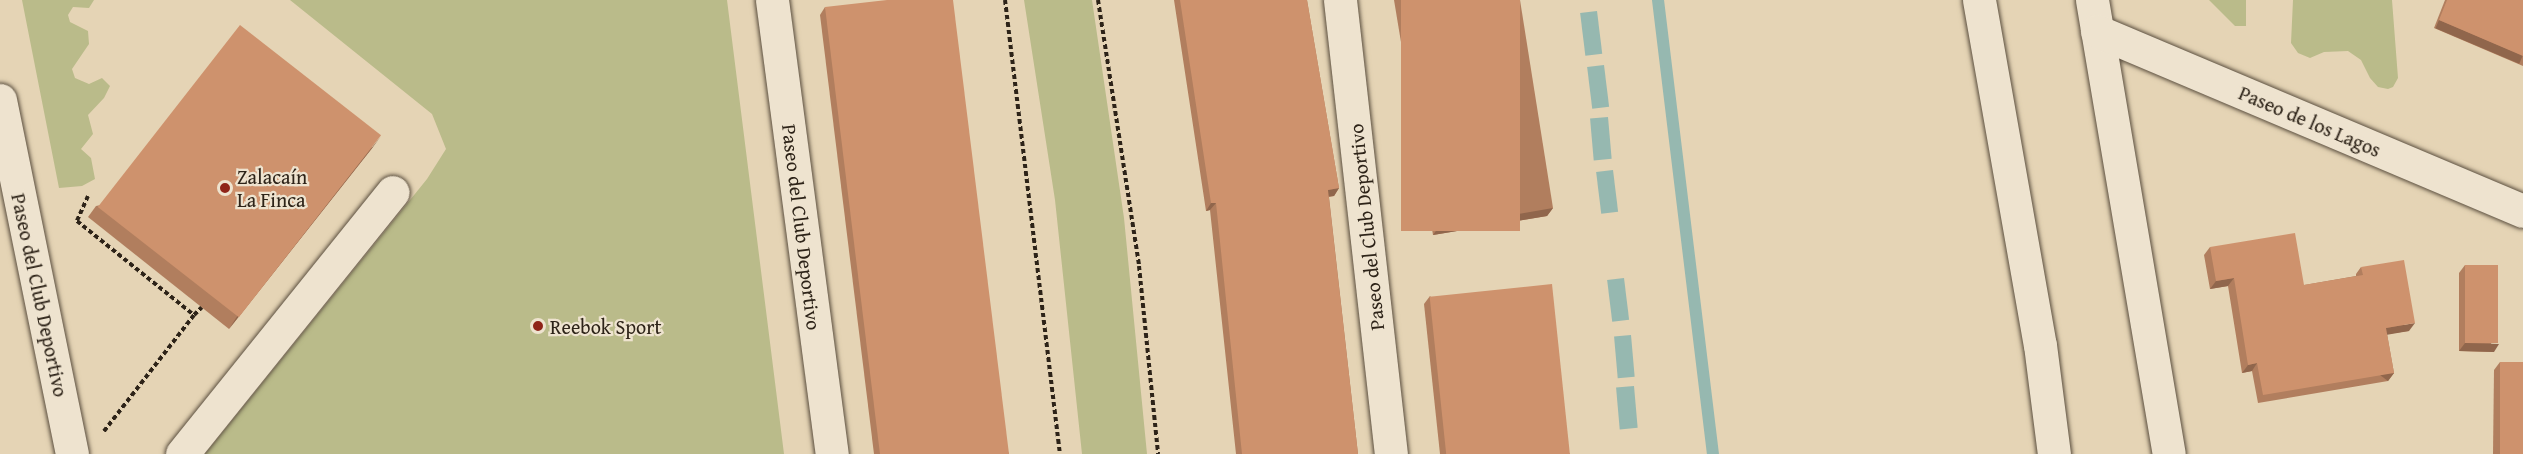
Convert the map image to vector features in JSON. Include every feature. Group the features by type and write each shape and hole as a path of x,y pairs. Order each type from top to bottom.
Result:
{"street":[{"name":"Paseo del Club Deportivo","path":"772,0 832,454"},
{"name":"Paseo del Club Deportivo","path":"1340,0 1391,454"},
{"path":"1979,0 2040,345 2054,454"},
{"name":"Paseo de los Lagos","path":"2094,15 2523,211"},
{"name":"Paseo de los Lagos","path":"2094,15 2169,454"},
{"name":"Paseo del Club Deportivo","path":"0,100 72,454"},
{"path":"182,454 393,192"}],"path":[{"path":"1005,0 1060,454"},
{"path":"1098,0 1139,266 1158,454"},
{"path":"88,196 77,221 194,315"},
{"path":"99,436 202,307"}],"green space":[{"path":"22,0 94,0 89,8 73,7 68,15 70,22 88,31 89,44 72,69 75,78 89,84 102,78 110,86 104,98 88,115 93,134 81,149 91,158 95,179 82,186 59,188"},
{"name":"Reebok Sport","path":"290,0 727,0 784,454 205,454 427,179 446,149 432,114"},
{"path":"1024,0 1092,0 1124,218 1147,454 1082,454 1055,200"},
{"path":"2209,0 2246,0 2246,26 2235,26"},
{"path":"2293,0 2392,0 2398,78 2393,87 2388,89 2378,87 2370,78 2361,60 2348,51 2324,52 2310,58 2298,53 2291,43"}],"water":[{"path":"1597,11 1602,54 1585,56 1580,13"},
{"path":"1604,65 1609,107 1592,109 1587,67"},
{"path":"1608,117 1612,159 1594,160 1590,119"},
{"path":"1613,170 1618,212 1601,214 1596,172"},
{"path":"1624,278 1629,320 1612,322 1607,280"},
{"path":"1631,335 1635,377 1618,378 1614,336"},
{"path":"1634,386 1638,428 1620,429 1616,388"}],"building":[{"path":"887,0 953,0 1009,454 880,454 825,7"},
{"path":"1180,0 1307,0 1339,188 1328,190 1358,454 1242,454 1216,203 1211,203"},
{"path":"1401,0 1520,0 1520,231 1401,231"},
{"path":"2447,0 2523,0 2523,56 2439,20"},
{"name":"Zalacaín La Finca","path":"240,25 381,135 239,317 98,207"},
{"path":"2295,233 2304,285 2363,275 2361,267 2404,260 2415,323 2386,328 2394,373 2263,395 2257,363 2248,365 2234,278 2216,281 2210,247"},
{"path":"2465,265 2498,265 2498,343 2465,343"},
{"path":"1552,284 1570,454 1446,454 1430,297"},
{"path":"2500,362 2523,362 2523,454 2500,454"}],"waterway":[{"path":"1658,0 1713,454"}],"place":[{"name":"Zalacaín La Finca","path":"225,188"},
{"name":"Reebok Sport","path":"538,326"}]}
